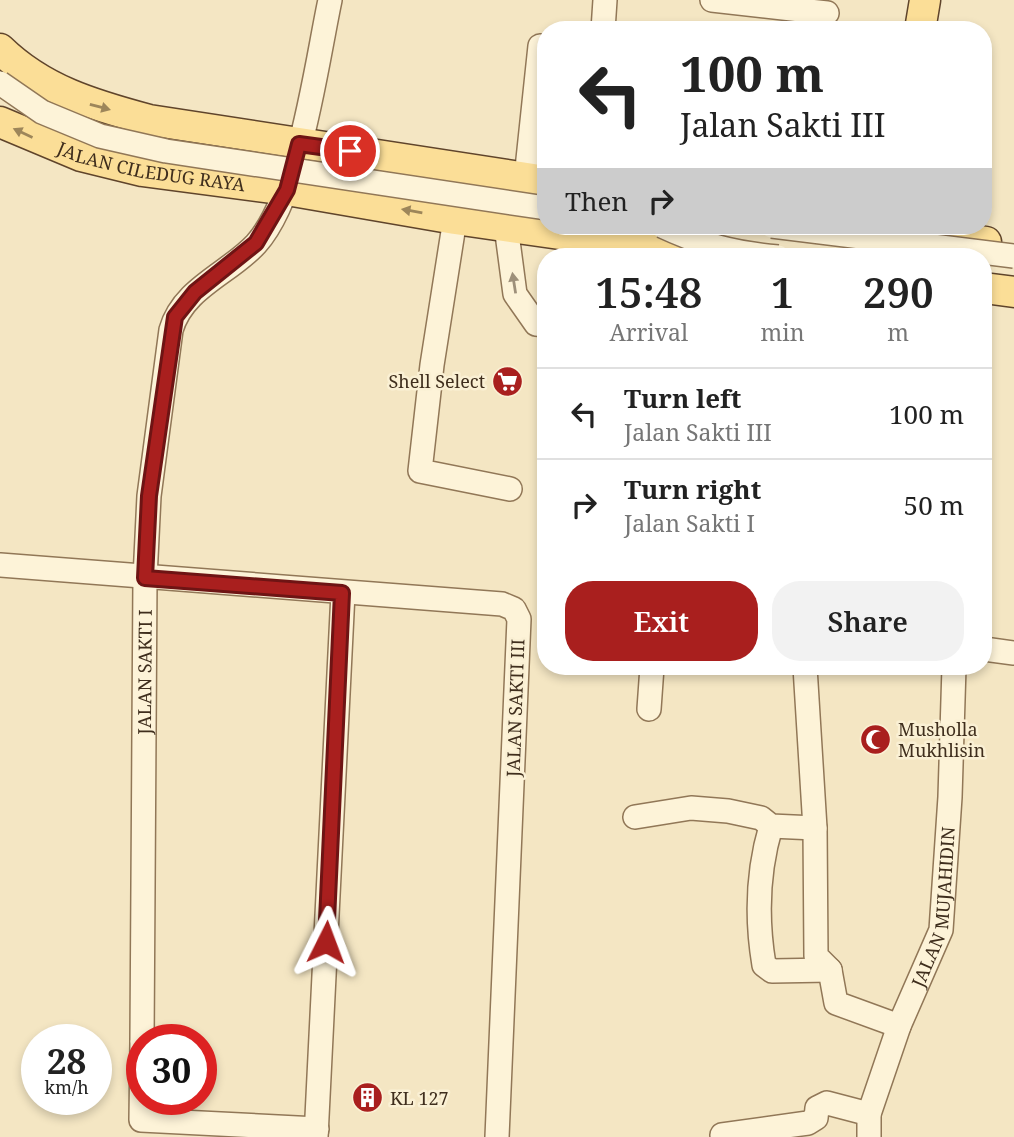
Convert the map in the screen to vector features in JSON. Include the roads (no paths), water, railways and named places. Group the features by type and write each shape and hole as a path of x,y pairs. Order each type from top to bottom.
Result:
{"main road":[{"path":"922,21 925,0"},
{"path":"0,49 49,86 91,105 149,120 536,180"},
{"name":"JALAN CILEDUG RAYA","path":"0,122 81,156 142,171 287,190 455,219 537,230"},
{"name":"JALAN CILEDUG RAYA","path":"584,235 680,248"},
{"path":"955,235 1014,245"},
{"path":"992,289 1014,292"}],"street":[{"name":"JALAN SAKTI I","path":"142,1024 145,578 149,496 175,317 195,292 256,243 287,190 330,0"},
{"path":"604,21 605,0"},
{"path":"712,0 827,14"},
{"path":"0,83 42,112 100,136 166,151 537,207"},
{"path":"536,180 537,146"},
{"path":"455,219 432,365 420,471 510,489"},
{"path":"506,226 515,294 537,324"},
{"path":"845,235 949,248"},
{"path":"661,244 700,244 716,248"},
{"path":"992,253 1014,256"},
{"path":"992,281 1014,284"},
{"name":"JALAN SAKTI III","path":"0,565 502,604 514,609 519,620 497,1137"},
{"name":"JALAN SAKTI I","path":"140,1129 317,1133 342,593"},
{"path":"992,650 1014,653"},
{"path":"649,709 651,675"},
{"path":"805,675 814,828 816,957 830,970 836,1003 899,1026"},
{"name":"JALAN MUJAHIDIN","path":"869,1126 899,1026 941,930 950,797 954,675"},
{"path":"635,817 691,808 739,813 761,818 771,826 814,828"},
{"path":"771,826 760,860 758,929 764,965 772,971 830,970"},
{"path":"722,1135 808,1123 816,1118 817,1108 827,1103 869,1126"}],"place":[{"name":"Shell Select","path":"508,381"},
{"name":"Musholla Mukhlisin","path":"875,739"},
{"name":"KL 127","path":"367,1098"}]}
